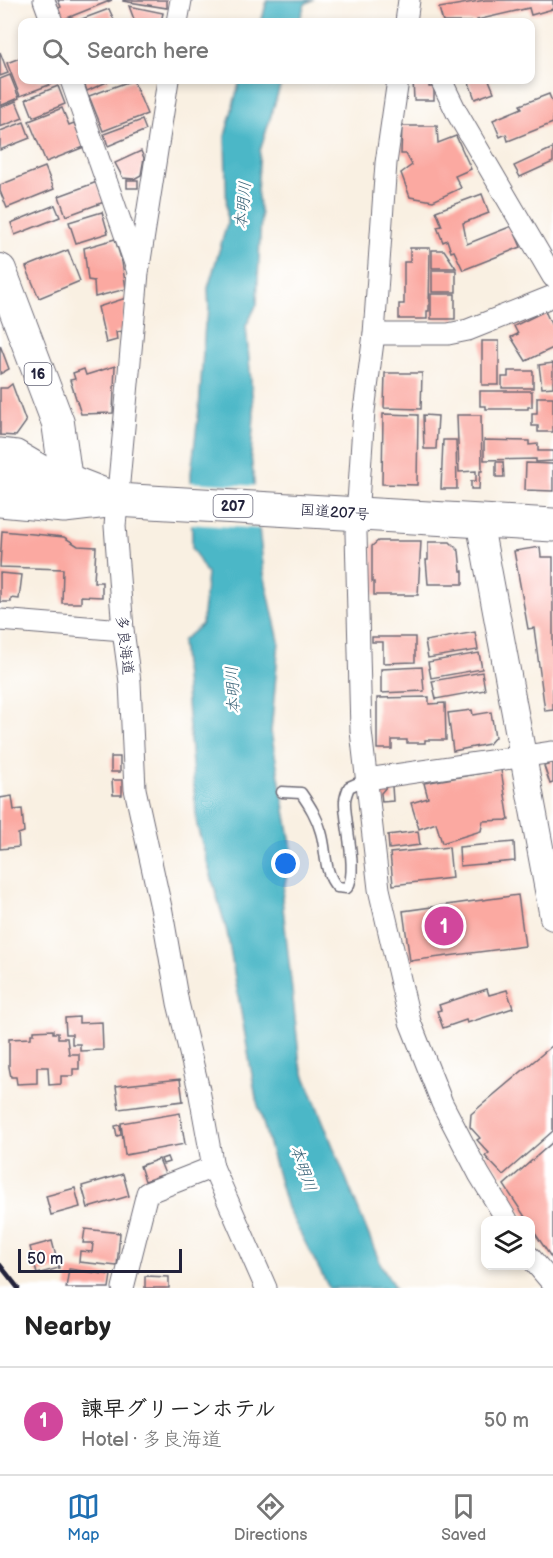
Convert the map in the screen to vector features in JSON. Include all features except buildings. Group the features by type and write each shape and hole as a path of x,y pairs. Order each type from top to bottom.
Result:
{"highway":[{"name":"国道207号","path":"0,474 65,493 120,500 553,525"},
{"name":"国道207号","path":"0,500 65,493"}],"main road":[{"name":"16","path":"0,270 58,423 65,493"}],"street":[{"path":"44,0 51,18"},
{"path":"178,18 181,0"},
{"path":"72,84 138,273"},
{"name":"多良海道","path":"167,84 138,273 120,500 115,526 123,630 130,682 135,789 162,912 178,1003 199,1090 213,1167 266,1288"},
{"path":"397,84 386,163 374,333 350,513 357,545 361,731 379,889 410,1022 442,1104 504,1216"},
{"path":"443,84 457,113 553,277"},
{"path":"374,333 448,333 468,330 553,296"},
{"path":"0,449 17,451 65,493"},
{"path":"479,520 553,917"},
{"path":"0,620 123,630"},
{"path":"368,779 553,752"},
{"path":"123,1288 147,1193 213,1167"},
{"path":"535,1262 553,1284"}],"lane":[{"path":"282,792 301,793 311,806 324,842 329,878 337,887 347,888 351,883 345,800 349,787 368,779"}],"water":[{"path":"267,0 312,0 305,4 300,18 262,18"},
{"name":"本明川","path":"239,84 281,84 260,151 257,191 261,215 257,304 246,326 254,415 251,455 264,574 279,641 271,732 292,849 282,898 300,1064 380,1263 395,1288 329,1288 287,1208 256,1098 227,932 197,826 182,641 202,624 207,574 192,548 191,473 199,409 205,324 209,313 208,288 227,224 225,136"}],"pier":[{"path":"188,482 257,486 262,529 189,524"}],"railway":[{"path":"0,1265 18,1288"}],"place":[{"name":"諫早グリーンホテル","path":"444,926"}]}
